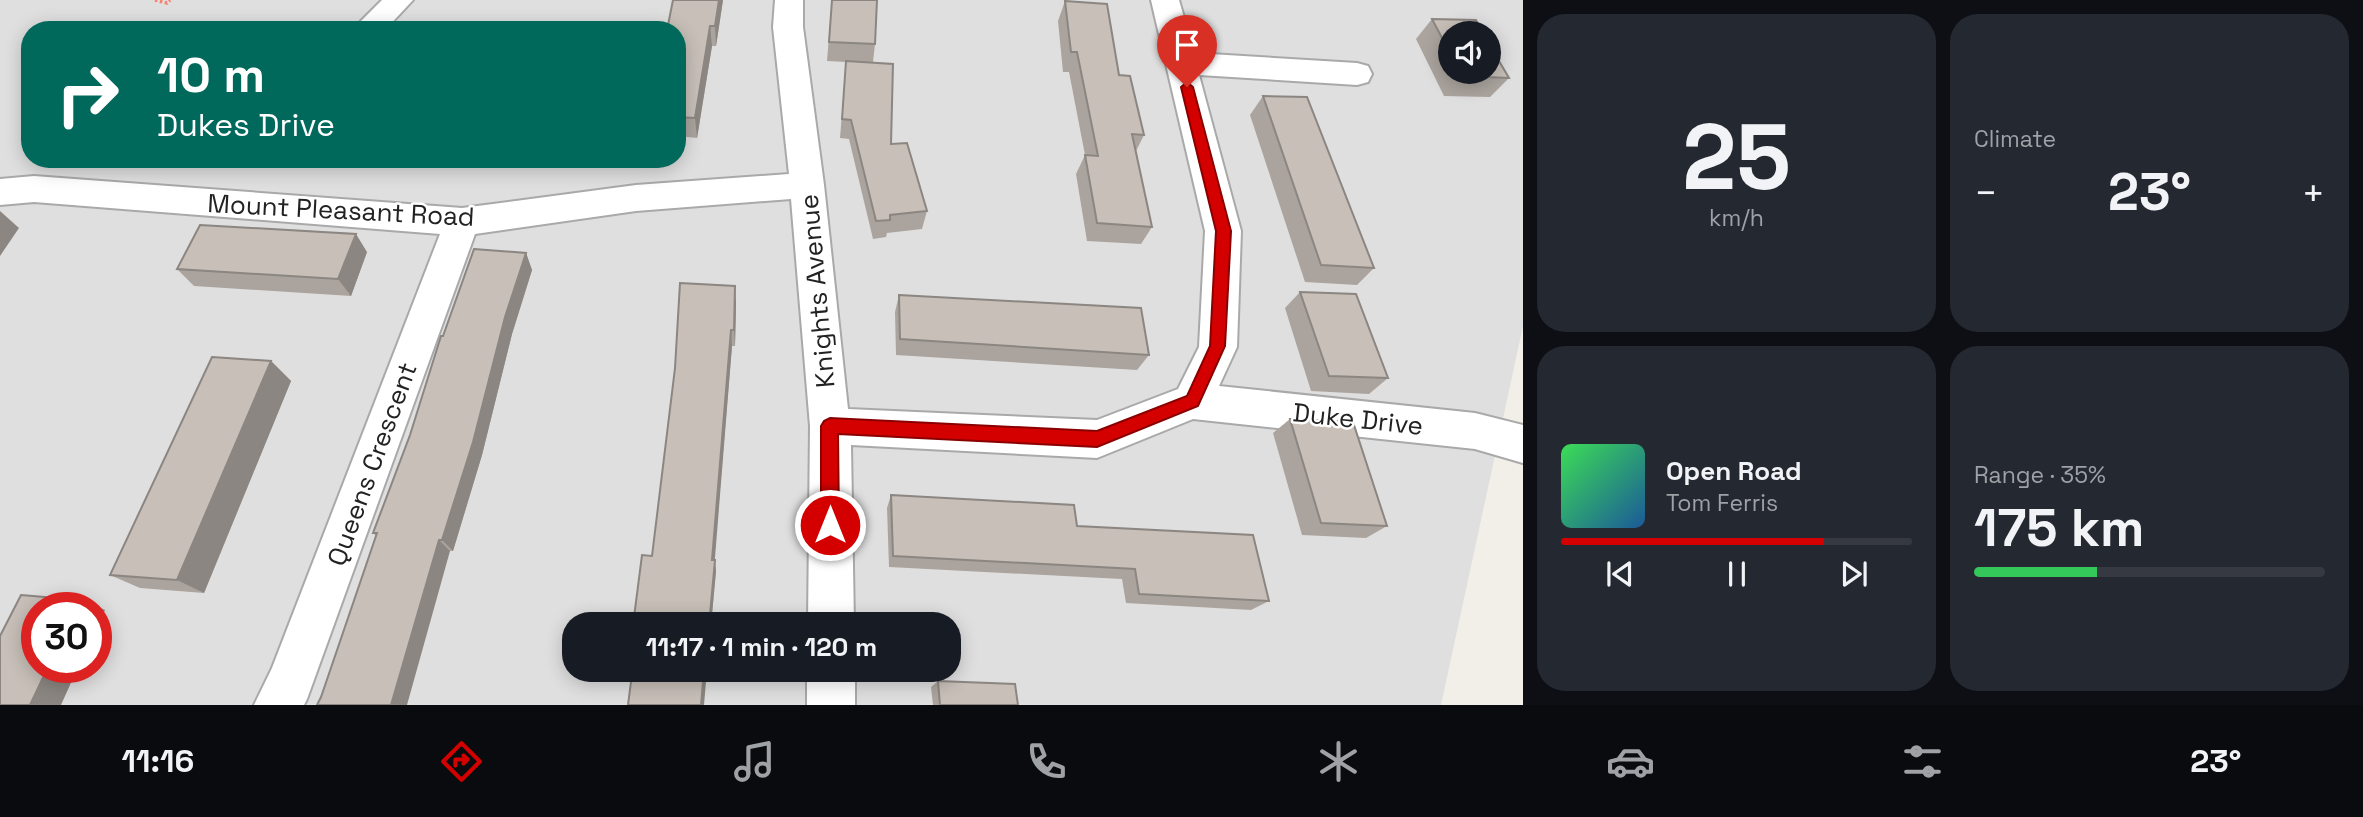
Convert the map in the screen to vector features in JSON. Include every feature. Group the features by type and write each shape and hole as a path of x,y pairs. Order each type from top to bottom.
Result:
{"street":[{"path":"377,21 399,0"},
{"name":"Knights Avenue","path":"789,0 788,27 807,185 830,426 831,612"},
{"path":"830,426 1097,439 1192,401 1217,346 1223,231 1165,0"},
{"path":"1181,63 1357,74"},
{"name":"Mount Pleasant Road","path":"0,192 34,189 462,222 636,198 807,185"},
{"name":"Queens Crescent","path":"278,705 290,682 462,222"},
{"name":"Duke Drive","path":"1192,401 1475,431 1523,444"},
{"path":"831,682 831,705"}],"path":[{"path":"155,0 167,3 170,0"}],"shaded area":[{"path":"0,0 1523,0 1523,326 1441,705 0,705"}],"building":[{"path":"673,0 719,0 715,26 710,26 695,118 686,118 686,21 669,21"},
{"path":"832,0 877,0 875,44 829,42"},
{"path":"1065,1 1107,4 1119,75 1130,76 1144,135 1132,134 1152,227 1097,223 1085,155 1098,156 1077,52 1071,52"},
{"path":"1432,19 1477,21 1438,21 1438,30"},
{"path":"846,61 893,64 891,144 907,143 927,211 890,215 890,220 876,221 851,120 842,119"},
{"path":"1501,64 1509,78 1501,78"},
{"path":"1263,96 1307,97 1374,268 1321,265"},
{"path":"200,225 356,234 338,279 177,269"},
{"path":"474,249 526,253 505,317 473,442 442,540 439,540 391,705 317,705 377,533 373,533"},
{"path":"680,283 735,286 734,330 731,330 710,612 635,612 642,555 652,556 675,368"},
{"path":"1300,292 1356,294 1388,378 1329,376"},
{"path":"899,295 1141,308 1149,355 900,339"},
{"path":"212,357 271,361 177,580 110,575"},
{"path":"1290,419 1353,422 1387,526 1321,523"},
{"path":"891,495 1074,505 1077,526 1253,535 1269,601 1139,594 1135,569 893,556"},
{"path":"21,595 21,683 40,683 30,705 0,705 0,636"},
{"path":"631,682 703,682 701,705 628,705"},
{"path":"938,682 961,682 1015,684 1018,705 940,705"}],"route":[{"path":"830,525 830,426 1097,439 1192,401 1217,346 1223,231 1187,87"}]}
